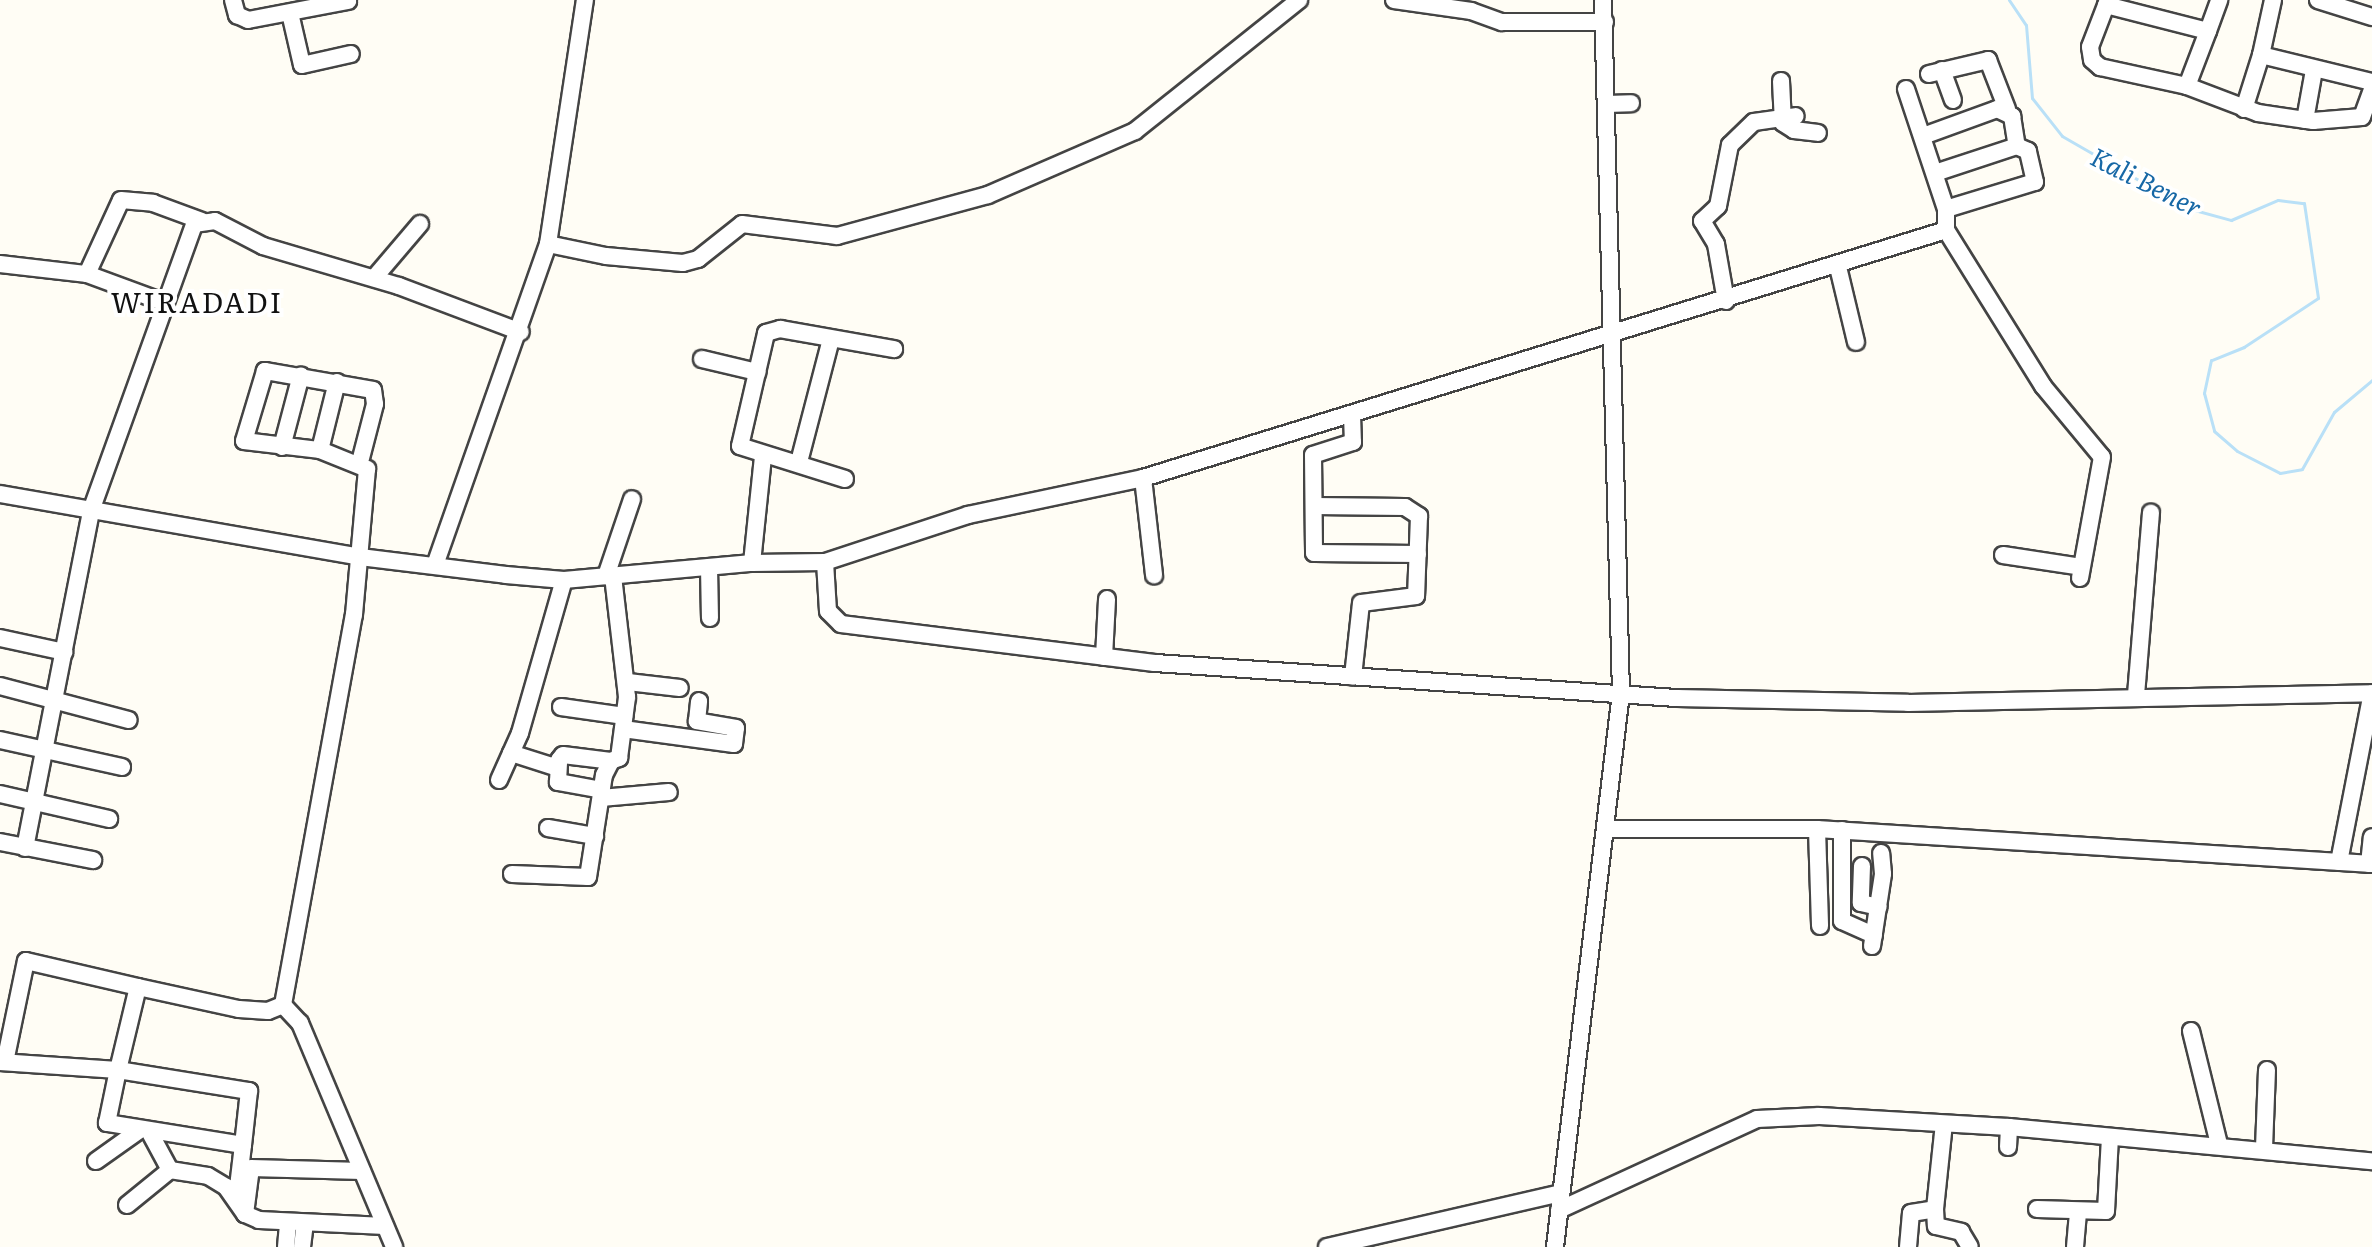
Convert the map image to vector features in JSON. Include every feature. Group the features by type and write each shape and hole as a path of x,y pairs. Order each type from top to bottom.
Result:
{"street":[{"path":"233,0 241,19 348,1"},
{"path":"435,565 521,332 548,244 585,0"},
{"path":"548,244 606,256 683,263 698,259 742,224 837,236 988,195 1135,131 1299,0"},
{"path":"1394,0 1471,11 1502,22 1605,22"},
{"path":"1555,1247 1621,693 1609,337 1603,0"},
{"path":"2187,86 2219,0"},
{"path":"2244,109 2261,55 2273,0"},
{"path":"2318,0 2372,17"},
{"path":"2208,31 2107,2 2090,47 2095,64 2187,86 2244,109 2305,120 2362,117 2372,90"},
{"path":"290,13 302,65 351,54"},
{"path":"2261,55 2372,82"},
{"path":"1953,100 1936,72 1988,60 2017,146"},
{"path":"2305,120 2314,70"},
{"path":"1781,81 1789,117 1788,128 1818,133"},
{"path":"1906,89 1946,209 1946,230 2043,386 2102,457 2081,572 2003,555"},
{"path":"1607,104 1631,103"},
{"path":"1923,136 2007,109"},
{"path":"1726,301 1716,244 1703,218 1718,206 1724,163 1734,136 1754,122 1789,117"},
{"path":"1935,173 2017,146 2028,151 2035,182 1946,209"},
{"path":"87,274 121,200 153,203 202,221 215,221 312,263 374,278 521,332"},
{"path":"25,848 92,508 163,302 193,227 202,221"},
{"path":"374,278 420,224"},
{"path":"0,494 360,557 564,580 752,563 825,562 968,515 1143,478 1838,267 1946,230"},
{"path":"0,264 87,274 163,302"},
{"path":"1838,267 1856,342"},
{"path":"845,479 799,462 763,456 740,446 769,329 894,349"},
{"path":"799,462 831,339"},
{"path":"702,359 757,372"},
{"path":"283,1005 360,557 368,473 360,462 320,450 244,441 242,436 265,371 373,390 375,395 360,462"},
{"path":"282,447 301,375"},
{"path":"320,450 337,382"},
{"path":"1352,415 1353,442 1313,455 1316,554 1418,554"},
{"path":"752,563 763,456"},
{"path":"1143,478 1154,575"},
{"path":"632,499 610,576 618,648 628,682 619,758 611,761 563,755 558,768 558,782 602,794 669,792"},
{"path":"1314,506 1412,508 1420,521 1414,598 1364,602 1358,607 1353,677"},
{"path":"2136,695 2151,513"},
{"path":"825,562 828,611 841,624 1104,657 1353,677 1621,693 1908,703 2136,695 2372,693 2339,862"},
{"path":"709,567 710,618"},
{"path":"499,780 511,753 564,580"},
{"path":"1104,657 1107,599"},
{"path":"0,638 65,652"},
{"path":"628,682 680,688"},
{"path":"0,686 129,720"},
{"path":"694,739 699,701"},
{"path":"561,707 694,739 735,741 736,728 697,721"},
{"path":"0,740 122,767"},
{"path":"511,753 558,768"},
{"path":"512,874 586,878 611,761"},
{"path":"0,794 109,819"},
{"path":"548,828 595,836"},
{"path":"1607,829 1842,830 2370,864 2372,837"},
{"path":"1817,829 1820,926"},
{"path":"1842,830 1842,921 1873,940 1879,907 1881,853"},
{"path":"0,842 93,860"},
{"path":"1862,866 1861,903 1879,907"},
{"path":"241,1208 249,1091 118,1070 3,1062 26,961 239,1009 268,1011 283,1005"},
{"path":"138,987 105,1122 243,1145"},
{"path":"283,1005 297,1017 394,1247"},
{"path":"2191,1031 2219,1144"},
{"path":"2264,1148 2267,1070"},
{"path":"1559,1210 1757,1119 1819,1116 2009,1127 2110,1138 2264,1148 2372,1161"},
{"path":"1944,1124 1936,1226 1961,1232 1970,1247"},
{"path":"2008,1147 2009,1127"},
{"path":"96,1161 145,1130"},
{"path":"145,1130 170,1170"},
{"path":"2037,1209 2106,1211 2110,1138"},
{"path":"241,1208 251,1168 362,1171"},
{"path":"127,1205 170,1170 208,1176 241,1208 297,1224 385,1226"},
{"path":"1327,1247 1561,1193"},
{"path":"1908,1247 1911,1213 1935,1209"},
{"path":"2075,1247 2078,1212"},
{"path":"286,1247 297,1224"},
{"path":"297,1224 302,1247"}],"waterway":[{"name":"Kali Bener","path":"2009,0 2026,25 2032,98 2062,136 2187,208 2231,220 2278,200 2304,203 2318,298 2244,347 2211,360 2204,393 2214,431 2237,451 2280,473 2302,469 2334,412 2372,380"}],"district":[{"name":"WIRADADI","path":"197,301"}]}
